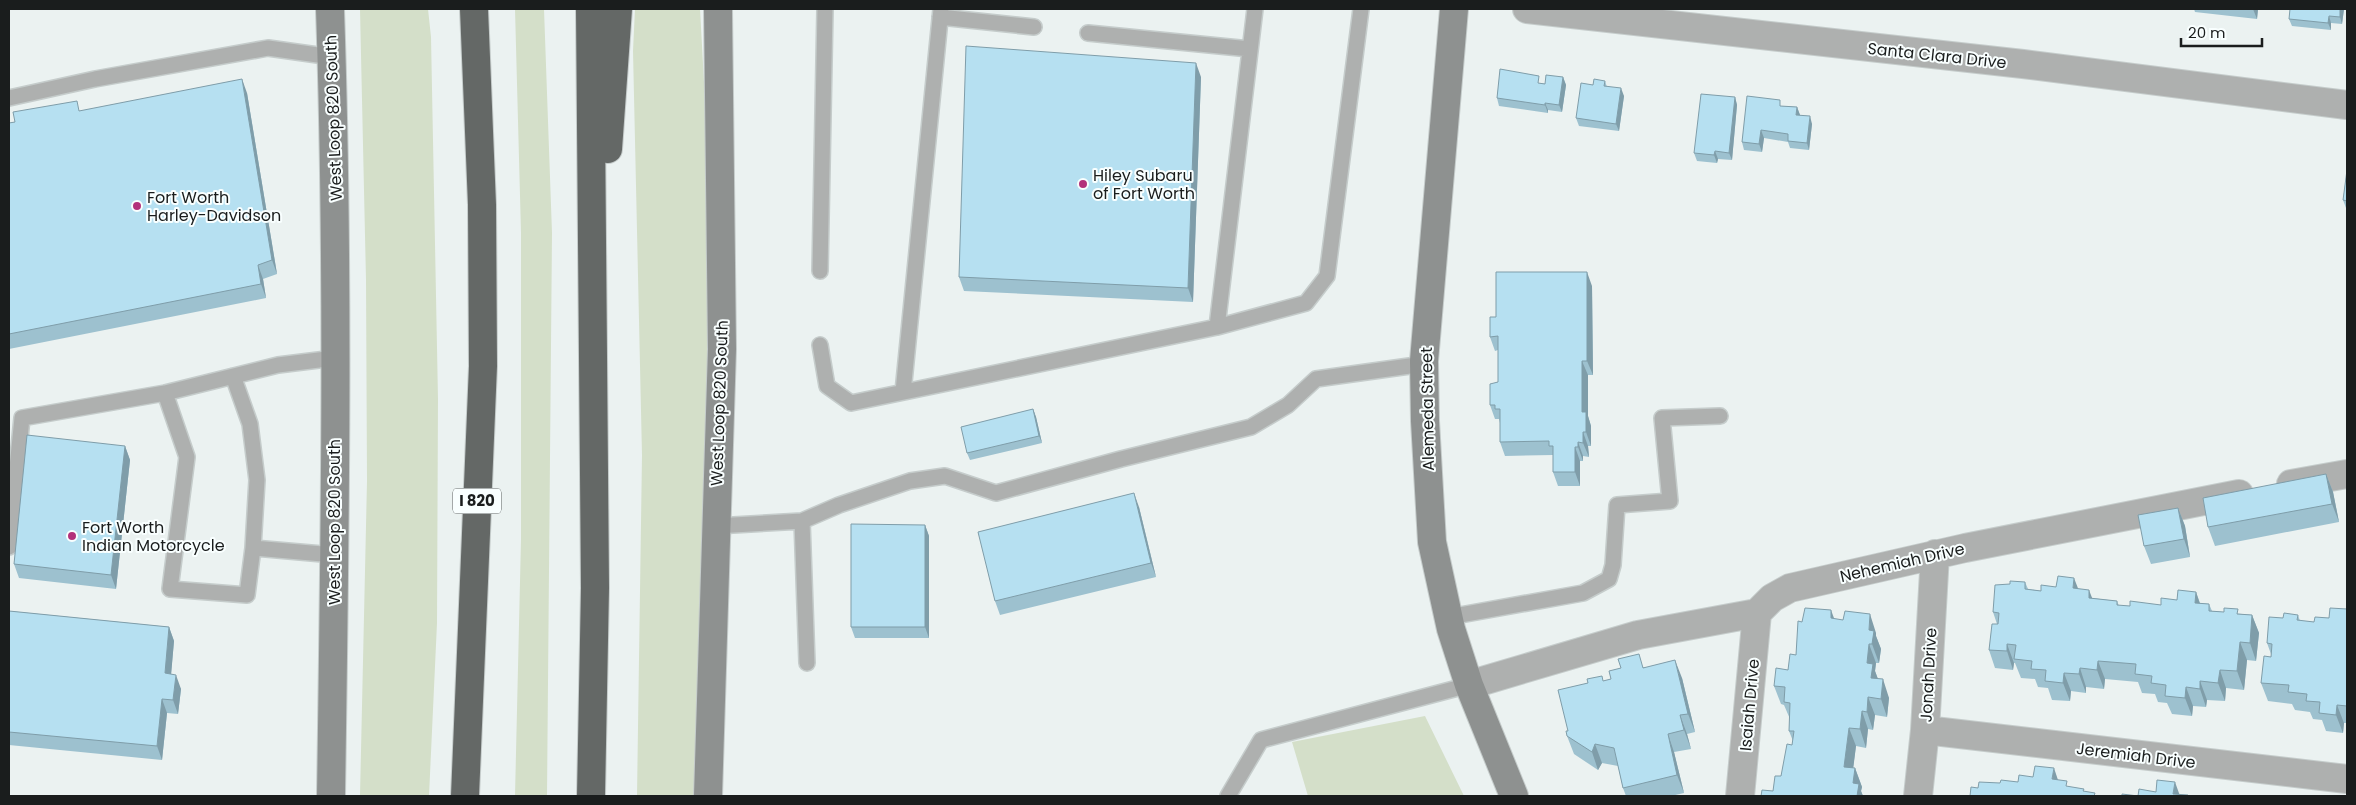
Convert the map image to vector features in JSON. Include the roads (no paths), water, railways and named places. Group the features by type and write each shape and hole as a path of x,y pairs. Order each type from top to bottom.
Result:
{"highway":[{"path":"455,9 482,205"},
{"name":"I 820","path":"465,796 483,366 482,205 474,9"},
{"path":"590,9 595,588 591,796"},
{"path":"594,338 618,9"}],"main road":[{"name":"West Loop 820 South","path":"330,9 336,176 331,796"},
{"name":"West Loop 820 South","path":"708,796 722,349 718,9"},
{"name":"Alemeda Street","path":"1454,9 1424,364 1425,421 1432,542 1449,617 1469,685 1514,796"}],"street":[{"name":"Santa Clara Drive","path":"1527,9 2023,64 2347,105"},
{"name":"Nehemiah Drive","path":"1757,614 1772,598 1790,588 1934,554 2129,514 2347,474"},
{"name":"Jonah Drive","path":"1918,796 1925,730 1934,554"},
{"path":"1469,685 1638,635 1757,614"},
{"name":"Isaiah Drive","path":"1740,796 1757,614"},
{"name":"Jeremiah Drive","path":"1925,730 2347,779"}],"lane":[{"path":"820,271 825,9"},
{"path":"1217,327 1255,9"},
{"path":"820,345 827,386 851,402 1217,327 1306,303 1327,276 1361,9"},
{"path":"903,392 941,13 1034,27"},
{"path":"1088,33 1250,49"},
{"path":"9,98 95,79 268,48 332,57"},
{"path":"9,547 15,420 165,393 278,365 335,358"},
{"path":"716,526 802,521 839,505 910,481 944,476 996,493 1121,459 1251,427 1288,405 1316,379 1424,364"},
{"path":"165,393 187,456 170,589 247,595 253,548 257,480 250,424 233,376"},
{"path":"1449,617 1583,593 1609,579 1613,565 1617,505 1670,501 1662,418 1720,416"},
{"path":"802,521 807,663"},
{"path":"253,548 334,555"},
{"path":"1228,796 1261,740 1469,685"}],"place":[{"name":"Hiley Subaru of Fort Worth","path":"1083,184"},
{"name":"Fort Worth Harley-Davidson","path":"137,206"},
{"name":"Fort Worth Indian Motorcycle","path":"72,536"}]}
